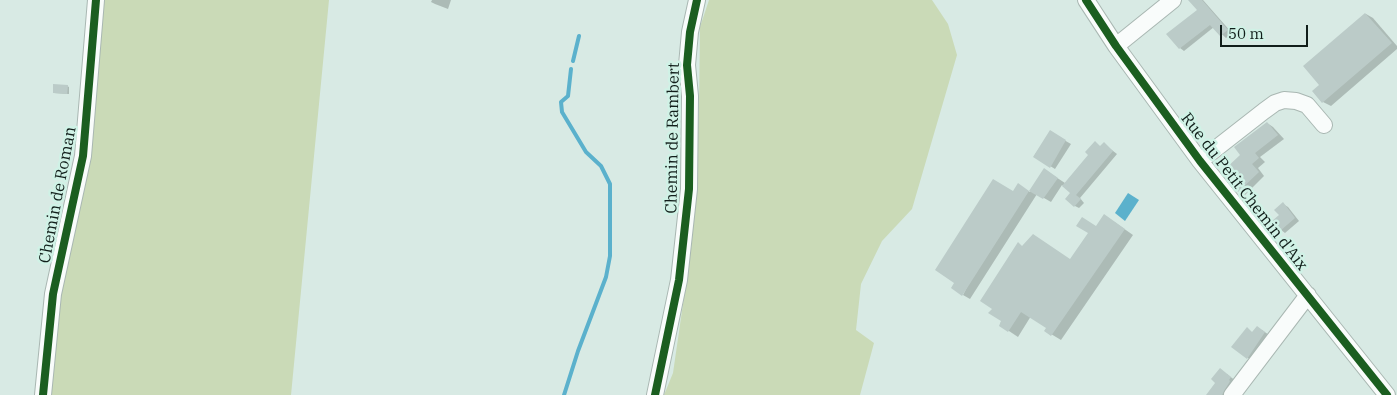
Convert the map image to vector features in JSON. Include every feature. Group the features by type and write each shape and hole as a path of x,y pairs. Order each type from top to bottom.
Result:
{"street":[{"name":"Chemin de Roman","path":"43,395 52,294 82,156 96,0"},
{"name":"Chemin de Rambert","path":"655,395 679,280 689,189 690,96 688,65 690,32 697,0"},
{"name":"Rue du Petit Chemin d'Aix","path":"1086,0 1116,46 1200,161 1387,395"},
{"path":"1116,46 1173,0"},
{"path":"1200,161 1275,103 1284,100 1296,101 1307,105 1324,125"},
{"path":"1232,395 1308,295"}],"green space":[{"path":"96,0 329,0 291,395 43,395 72,208"},
{"path":"709,0 932,0 948,24 957,55 912,209 882,241 861,284 856,330 874,343 860,395 664,395 673,373 692,242 699,109 700,27"}],"water":[{"path":"1128,193 1139,200 1125,221 1115,213"}],"building":[{"path":"1188,0 1202,0 1228,30 1220,36 1210,25 1179,49 1166,34 1197,10"},
{"path":"1365,13 1392,43 1322,103 1312,91 1319,85 1303,66"},
{"path":"53,84 68,85 67,94 53,93"},
{"path":"1267,122 1278,135 1255,153 1259,158 1252,164 1259,172 1238,192 1222,172 1240,155 1234,147"},
{"path":"1050,130 1066,140 1050,168 1033,157"},
{"path":"1095,141 1100,146 1104,142 1113,151 1076,195 1081,199 1074,207 1065,199 1070,193 1062,186 1088,155 1085,152"},
{"path":"1044,168 1058,178 1043,199 1029,191"},
{"path":"993,179 1013,191 1018,183 1029,191 962,296 951,288 954,283 935,270"},
{"path":"1283,202 1295,218 1280,231 1272,221 1279,215 1274,210"},
{"path":"1104,214 1125,229 1051,336 1044,331 1046,328 1021,312 1008,332 999,326 1001,321 988,313 992,309 980,301 1018,242 1022,246 1033,234 1070,259 1088,233 1076,226 1082,217 1096,226"},
{"path":"1257,326 1265,332 1247,359 1231,347 1247,327 1252,332"},
{"path":"1220,368 1231,377 1230,381 1222,395 1206,395 1215,383 1211,379"}],"waterway":[{"path":"573,61 579,36"},
{"path":"564,395 578,351 606,277 610,256 610,184 601,166 586,152 562,112 561,102 568,96 571,69"}],"cycle path":[{"path":"43,395 53,294 83,156 96,0"},
{"path":"655,395 679,280 689,189 690,96 687,65 690,32 697,0"},
{"path":"1086,0 1116,46 1200,161 1387,395"}]}
